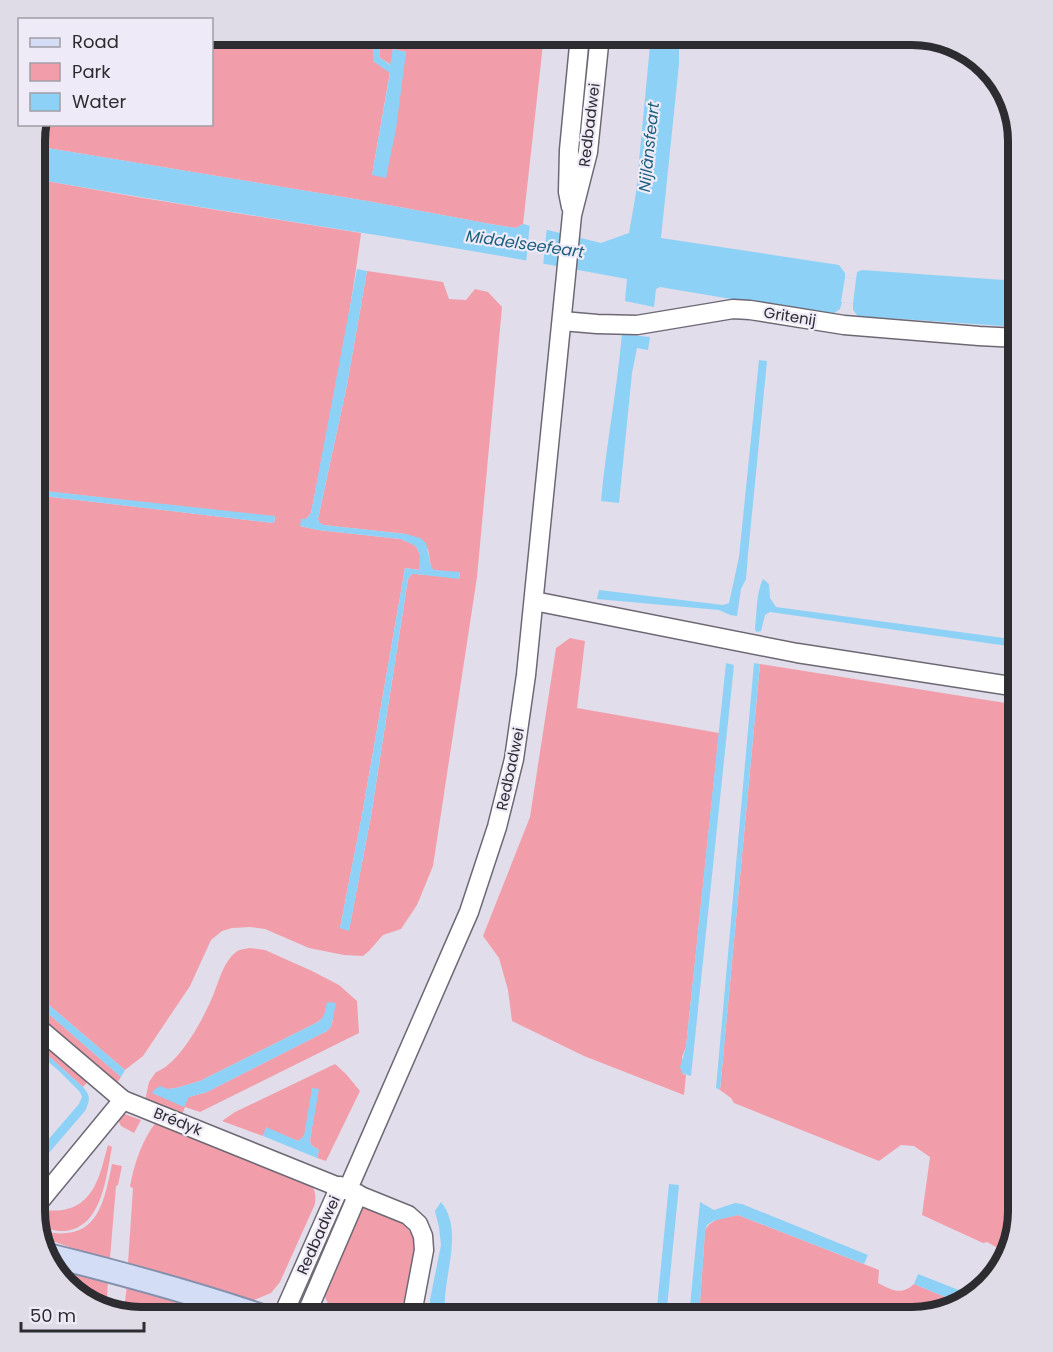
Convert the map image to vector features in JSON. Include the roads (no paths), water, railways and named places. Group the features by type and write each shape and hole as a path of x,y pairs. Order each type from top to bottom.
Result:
{"main road":[{"path":"57,1257 135,1277 235,1307"}],"street":[{"name":"Redbadwei","path":"572,215 568,192 568,150 579,45"},
{"name":"Redbadwei","path":"287,1307 348,1190 441,980 469,912 502,809 514,759 526,675 572,215 588,152 599,45"},
{"name":"Gritenij","path":"562,321 637,325 733,309 844,325 1008,337"},
{"path":"534,601 797,653 1008,685"},
{"name":"Brédyk","path":"45,1033 123,1100 408,1215 418,1224 423,1236 424,1250 414,1307"},
{"path":"45,1195 123,1100"},
{"name":"Redbadwei","path":"308,1307 348,1190"}],"water":[{"path":"373,45 381,45 379,57 390,65 393,49 406,52 396,129 386,178 372,175 390,73 373,61"},
{"path":"650,45 679,45 661,238 839,265 845,277 856,279 857,272 862,270 1008,280 1008,326 858,316 853,310 853,304 842,302 840,309 834,313 773,306 660,287 656,289 654,307 625,301 627,279 480,252 45,181 45,148 367,201 496,225 516,228 523,224 601,243 629,233 636,193"},
{"path":"357,269 367,271 319,522 323,525 406,534 420,538 426,543 431,567 434,570 460,572 459,579 412,574 408,579 371,816 349,931 340,928 405,568 419,570 420,555 414,545 401,539 300,526 301,519 306,519 311,513"},
{"path":"622,334 650,337 648,350 637,348 632,373 619,503 601,501"},
{"path":"759,360 767,361 746,579 741,589 737,616 719,610 597,599 599,590 723,605 729,603 739,557"},
{"path":"45,491 275,516 274,523 45,496"},
{"path":"763,579 769,584 770,598 776,607 1008,639 1008,646 770,612 765,615 761,631 756,632"},
{"path":"726,663 734,665 691,1076 682,1073 680,1067 686,1047"},
{"path":"754,663 760,664 720,1090 716,1088"},
{"path":"45,1002 125,1070 121,1077 45,1011"},
{"path":"327,1002 336,1003 331,1027 327,1031 207,1092 189,1097 184,1107 152,1093 160,1086 168,1089 176,1088 200,1081 316,1023 323,1017"},
{"path":"45,1053 83,1087 89,1098 85,1111 45,1157 45,1143 79,1104 82,1097 80,1092 45,1059"},
{"path":"312,1088 319,1089 310,1140 311,1145 319,1150 317,1158 263,1136 266,1127 298,1141 304,1136"},
{"path":"669,1184 679,1185 667,1307 657,1307"},
{"path":"441,1202 448,1214 451,1227 451,1255 445,1307 430,1307 441,1245 435,1211"},
{"path":"700,1202 714,1210 735,1203 742,1204 868,1255 864,1264 738,1215 713,1221 707,1225 705,1231 700,1307 690,1307"},
{"path":"918,1274 963,1292 951,1299 914,1284"}],"water label":[{"name":"Nijlânsfeart","path":"649,147"},
{"name":"Middelseefeart","path":"525,244"}]}
